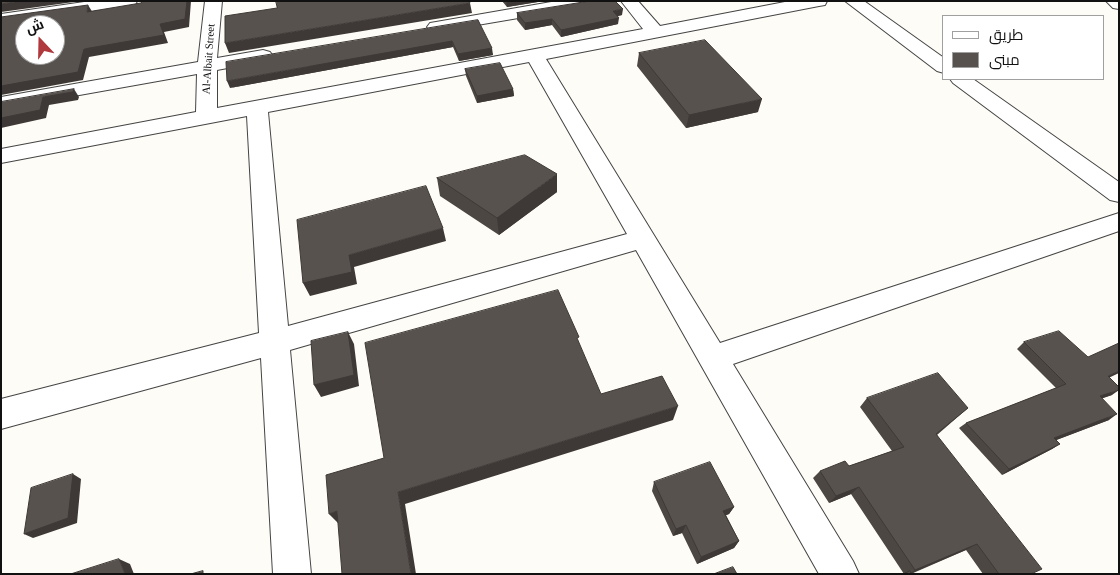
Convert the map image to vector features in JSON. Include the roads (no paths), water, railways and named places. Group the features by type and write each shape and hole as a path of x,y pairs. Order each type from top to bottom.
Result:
{"street":[{"path":"1,20 130,1"},
{"name":"Al-Albait Street","path":"207,117 207,65 214,1"},
{"path":"422,29 589,1"},
{"path":"629,1 656,32"},
{"path":"1,156 819,1"},
{"path":"854,1 942,66"},
{"path":"1114,1 1119,4"},
{"path":"1,103 286,52"},
{"path":"534,54 840,574"},
{"path":"961,80 1119,194"},
{"path":"256,108 292,574"},
{"path":"712,358 1119,222"},
{"path":"1,414 274,342 643,239"}]}
